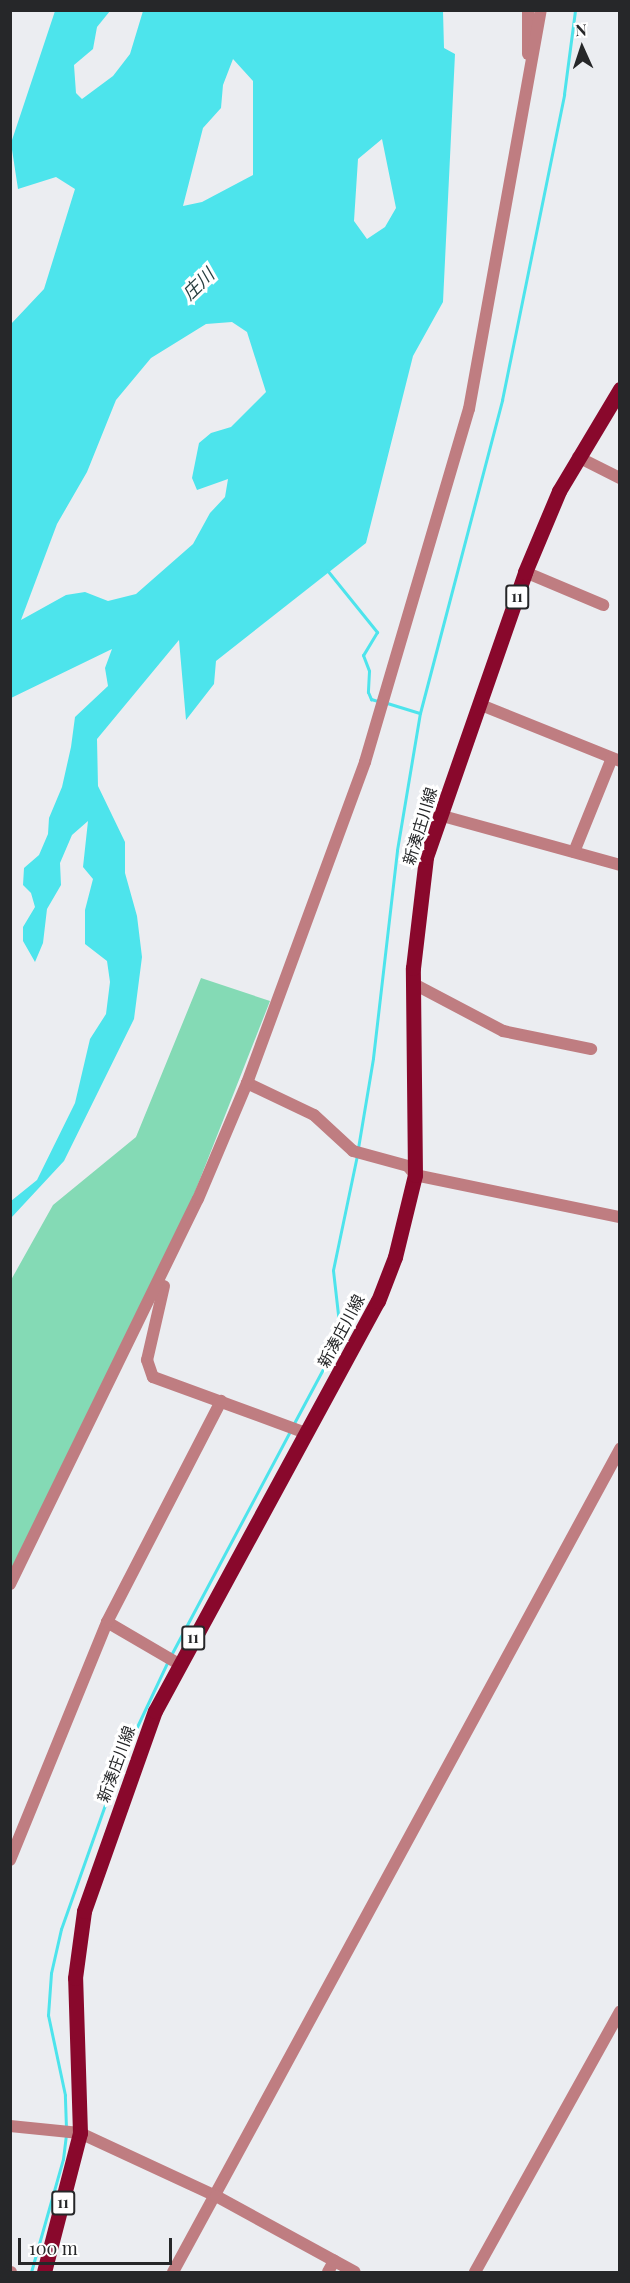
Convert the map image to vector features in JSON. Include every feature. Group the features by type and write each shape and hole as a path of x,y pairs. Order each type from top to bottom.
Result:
{"main road":[{"name":"新湊庄川線","path":"44,2272 80,2133 75,1978 82,1919 135,1760 179,1664 378,1300 406,1218 415,1175 414,984 426,857 481,705 525,572 559,491 620,389"}],"street":[{"path":"10,1584 168,1268 247,1083 365,762 469,409 527,103 528,10"},
{"path":"529,68 541,10"},
{"path":"578,457 620,478"},
{"path":"525,572 603,605"},
{"path":"481,705 616,760 574,852"},
{"path":"440,815 620,865"},
{"path":"414,984 503,1031 591,1049"},
{"path":"247,1083 314,1114 357,1152 408,1166 415,1175 620,1217"},
{"path":"168,1268 147,1360 153,1377 306,1433"},
{"path":"10,1860 107,1622 221,1401"},
{"path":"173,2272 620,1449"},
{"path":"107,1622 179,1664"},
{"path":"475,2272 620,2012"},
{"path":"10,2126 80,2133 216,2196 356,2272"},
{"path":"328,2272 334,2261"}],"green space":[{"path":"201,978 270,1001 191,1202 11,1573 11,1280 53,1205 136,1137"}],"water":[{"name":"庄川","path":"55,11 110,11 97,27 93,49 74,65 76,93 82,99 113,76 130,54 143,11 443,11 444,48 455,54 443,302 413,356 366,543 216,661 214,684 186,720 179,640 97,739 98,786 125,842 125,873 137,916 142,957 134,1019 64,1161 11,1218 11,1201 37,1180 75,1103 90,1039 106,1014 110,982 107,961 85,944 85,910 93,879 83,867 88,821 72,835 60,863 61,885 47,909 43,943 35,962 23,941 23,927 35,907 31,893 23,885 24,868 39,855 48,834 49,818 62,787 75,717 108,686 105,668 112,649 11,698 11,324 44,289 75,189 56,177 18,189 11,143","holes":["233,59 253,81 253,175 202,202 183,206 203,128 221,108 223,85","382,139 396,208 385,227 367,239 354,221 358,159","232,322 247,332 266,392 231,427 211,433 199,443 192,478 197,490 228,479 225,497 210,513 193,544 136,594 108,601 85,592 66,595 21,620 57,524 87,472 116,400 151,358 206,324"]}],"waterway":[{"path":"358,1148 373,1058 397,850 420,713 502,400 564,94 575,10"},
{"path":"327,570 377,632 363,655 369,671 368,692 371,699 381,702"},
{"path":"387,703 420,713"},
{"path":"293,1425 337,1343 339,1323 333,1270 357,1155"},
{"path":"171,1655 290,1431"},
{"path":"66,2128 65,2095 48,2015 51,1973 61,1929 119,1765 168,1661"},
{"path":"31,2272 63,2159 66,2135"}]}
